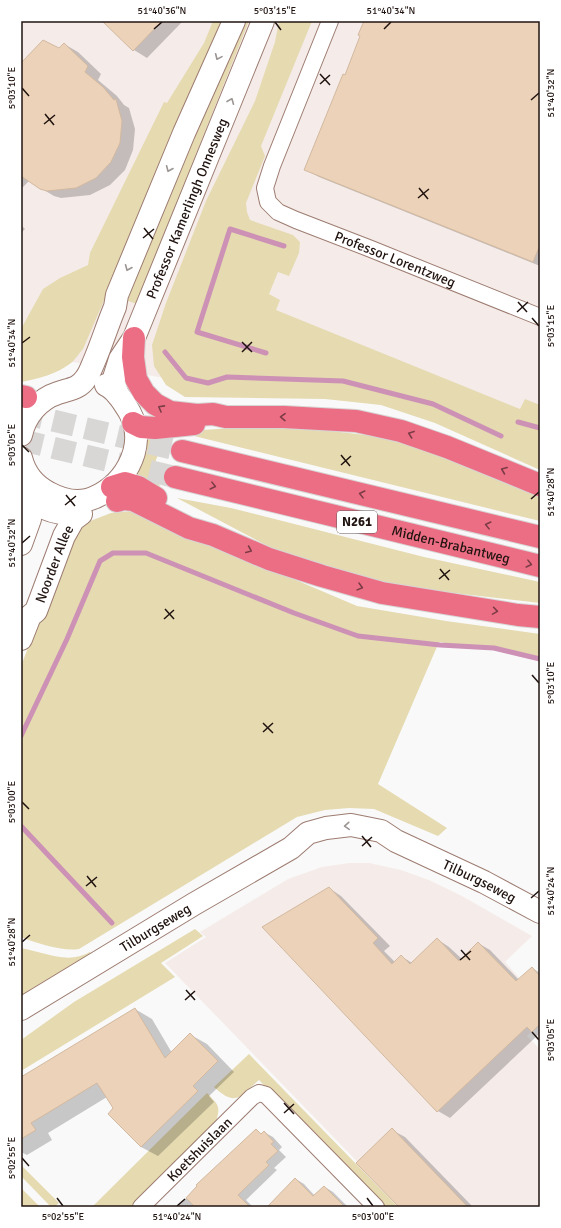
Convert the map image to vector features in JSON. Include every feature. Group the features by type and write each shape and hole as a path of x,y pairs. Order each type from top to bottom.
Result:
{"highway":[{"path":"134,338 133,357 136,379 144,393 162,409 178,414 197,416 213,414 226,417 284,417 364,422 401,431 447,447 540,485"},
{"path":"133,423 142,427 155,428 214,422 226,417"},
{"name":"Midden-Brabantweg","path":"182,451 540,537"},
{"name":"Midden-Brabantweg","path":"175,477 540,566"},
{"path":"115,494 124,499 132,500 189,528 213,535 269,559 322,576 382,593 518,615 540,617"}],"main road":[{"path":"21,435 32,410 46,398 76,388 78,377 115,307 116,295 184,133 234,21"},
{"name":"Professor Kamerlingh Onnesweg","path":"118,395 113,381 120,359 134,338 263,22"},
{"path":"23,398 42,385 78,377 109,386 118,395 132,417 136,443 132,460 115,494 93,512 73,509 44,508 25,494"},
{"path":"21,461 29,477 36,484 45,491 59,498 73,509"},
{"path":"21,544 30,519 25,494"},
{"name":"Noorder Allee","path":"21,639 30,616 28,608 54,532 60,518 73,509"},
{"name":"Tilburgseweg","path":"21,1009 194,904 291,848 346,840 376,842 396,841 484,882 540,912"}],"street":[{"name":"Professor Lorentzweg","path":"330,21 272,166 265,188 268,202 278,212 296,220 540,317"},
{"name":"Koetshuislaan","path":"141,1207 252,1097 259,1093 266,1095 372,1206"}],"shaded area":[{"path":"21,21 540,21 540,423 193,383 21,353"},
{"path":"213,21 225,21 83,349 66,367 41,378 21,382 21,329 43,289 60,278 88,265 90,253 164,102 167,103 204,43"},
{"path":"244,21 249,21 137,304 125,300 218,78"},
{"path":"279,21 312,21 261,146 265,156 246,203 250,220 293,235 300,242 299,253 289,276 278,272 269,294 280,300 276,310 520,409 525,399 540,405 540,470 435,423 381,405 325,399 185,397 166,385 154,366 152,345 166,303 206,201 255,101 275,42"},
{"path":"278,425 392,438 540,490 540,521 186,434 187,431"},
{"path":"178,433 167,442 156,460 155,473 160,486 167,496 137,476 147,450 147,435"},
{"path":"177,498 231,508 424,557 540,582 540,603 394,586 294,560"},
{"path":"133,511 357,606 446,621 540,634 540,661 493,650 439,642 378,784 447,828 438,836 374,809 349,808 325,810 297,817 79,949 73,950 58,948 21,937 21,666 68,544 85,523 111,513"},
{"path":"349,863 369,863 401,870 429,880 462,896 532,936 505,962 540,1001 540,1023 527,1036 540,1049 540,1207 401,1207 165,963 206,937 200,932 288,879 322,867"},
{"path":"195,929 203,936 161,963 175,977 21,1071 21,1040 74,1002"},
{"path":"21,948 65,958 82,956 90,952 93,957 21,999"},
{"path":"249,1054 398,1207 384,1207 259,1080 242,1095 233,1098 228,1097 214,1087"},
{"path":"207,1093 218,1106 216,1122 131,1207 92,1207"},
{"path":"21,1165 59,1203 54,1207 51,1207 21,1176"},
{"path":"21,1188 40,1207 21,1207"}],"building":[{"path":"102,21 162,21 133,51"},
{"path":"364,21 540,21 540,245 533,262 304,170 343,74 345,75 360,36 358,35"},
{"path":"43,40 59,48 64,43 88,66 85,72 103,87 114,100 116,99 122,121 120,143 111,162 96,178 76,188 47,191 40,189 21,176 21,63"},
{"path":"329,887 378,938 373,943 392,964 401,955 410,964 437,938 459,961 478,942 516,981 532,967 540,976 540,1024 532,1032 527,1027 437,1112 262,927"},
{"path":"135,1008 165,1058 190,1033 218,1061 193,1086 198,1091 141,1147 108,1114 113,1108 97,1083 31,1123 36,1130 21,1139 21,1077"},
{"path":"392,1128 468,1207 399,1207 356,1163"},
{"path":"256,1129 261,1134 264,1131 274,1142 271,1144 278,1151 266,1162 269,1165 238,1195 250,1207 195,1207 186,1198 197,1186 196,1185"},
{"path":"295,1178 313,1196 324,1186 345,1207 267,1207"}],"waterway":[{"path":"266,353 197,332 230,229 284,246"},
{"path":"165,352 186,378 208,383 227,377 343,381 433,404 501,436"},
{"path":"518,422 540,428"},
{"path":"21,736 67,639 100,561 113,553 146,553 294,613 358,636 440,645 494,648 540,659"},
{"path":"21,826 112,923"}],"tunnel":[{"path":"21,413 182,451"},
{"path":"21,440 175,477"}]}
